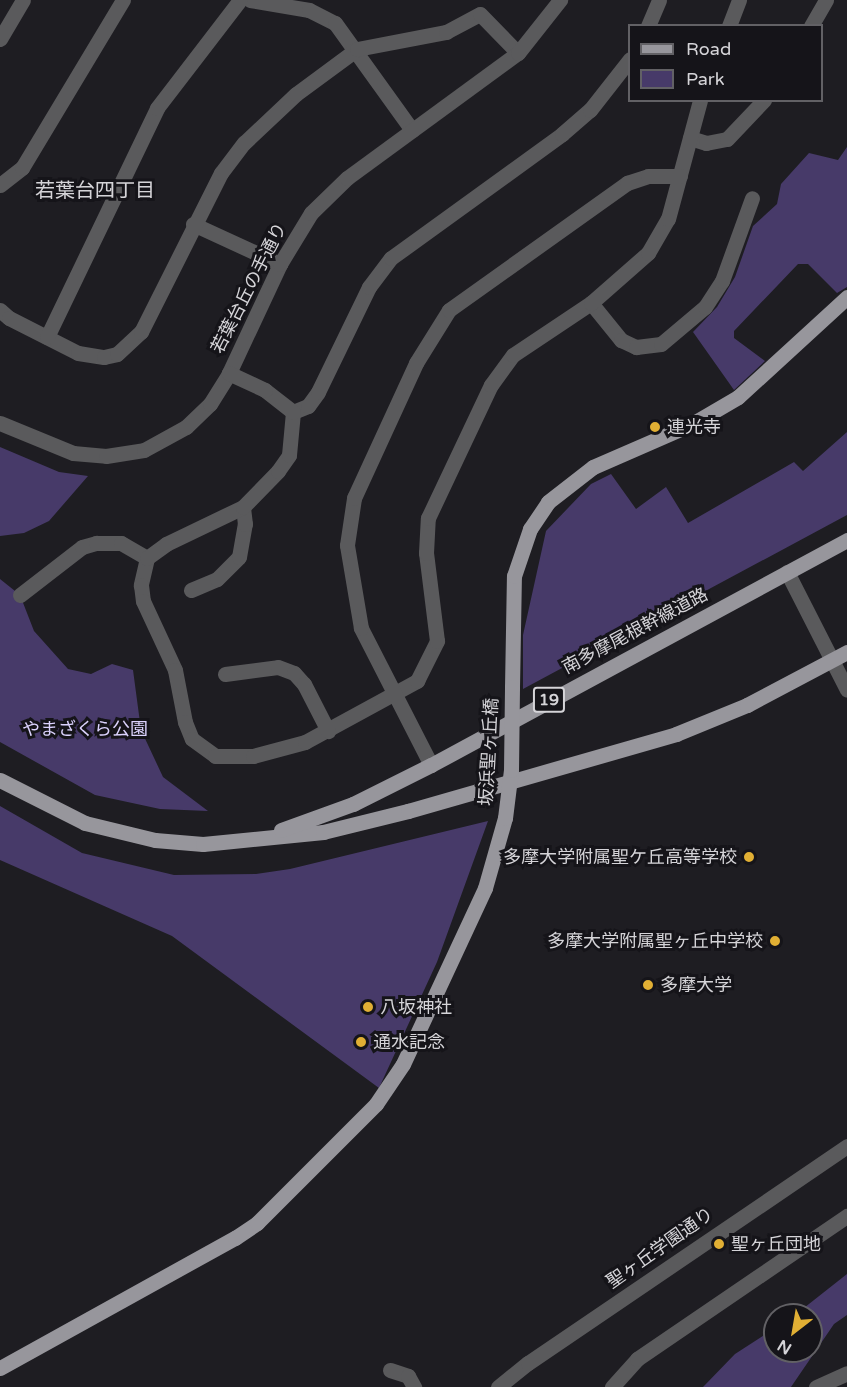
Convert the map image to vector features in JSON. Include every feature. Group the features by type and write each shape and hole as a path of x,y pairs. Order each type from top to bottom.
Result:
{"main road":[{"name":"坂浜聖ヶ丘橋","path":"0,1368 243,1233 376,1104 403,1064 486,888 505,818 511,770 514,576 530,529 548,501 592,467 692,424 738,397 847,297"},
{"name":"南多摩尾根幹線道路","path":"243,840 317,819 431,765 847,540"},
{"name":"南多摩尾根幹線道路","path":"0,780 58,812 109,831 179,843 243,840 357,825 620,752 747,705 847,652"}],"street":[{"path":"0,39 23,0"},
{"path":"0,185 22,168 123,0"},
{"path":"47,337 158,108 240,0"},
{"path":"250,0 322,15 345,33 412,130"},
{"name":"若葉台丘の手通り","path":"0,423 73,453 106,456 144,450 199,416 229,373 280,264 311,213 327,195 518,53 560,0"},
{"path":"649,24 659,0"},
{"path":"730,24 739,0"},
{"path":"812,24 826,0"},
{"path":"0,310 47,337 93,357 117,354 132,345 221,173 244,143 280,106 357,49 446,32 480,14 518,53"},
{"path":"293,412 308,406 318,392 369,287 391,258 562,134 590,110 628,62"},
{"path":"293,412 289,455 243,507 166,544 147,558 141,585 144,601 175,670 185,722 202,749 226,758 253,756 305,742 395,696 417,681 434,654 438,627 426,553 428,518 491,386 513,356 591,303 648,253 668,219 699,102"},
{"path":"690,138 706,143 727,139 762,102"},
{"path":"431,765 361,628 347,532 358,488 432,333 468,293 627,183 648,176 680,176"},
{"path":"591,303 621,340 636,347 661,344 705,307 722,281 752,198"},
{"path":"193,224 280,264"},
{"path":"229,373 265,390 293,412"},
{"path":"191,590 217,579 239,557 245,524 243,507"},
{"path":"20,595 82,547 96,543 121,543 147,558"},
{"path":"787,572 847,690"},
{"path":"225,674 278,668 294,673 304,684 328,731"},
{"name":"聖ヶ丘学園通り","path":"498,1387 847,1146"},
{"path":"612,1387 637,1359 847,1216"},
{"path":"390,1370 408,1377 414,1387"},
{"path":"816,1387 847,1373"}],"green space":[{"path":"847,147 847,287 837,293 808,264 798,264 734,331 734,338 765,361 734,390 693,332 717,307 735,277 753,226 777,204 781,184 809,153 838,160"},
{"path":"847,432 847,515 523,689 523,635 546,531 591,484 611,474 636,509 666,487 688,523 794,462 803,471"},
{"path":"0,447 59,472 88,476 49,521 24,533 0,536"},
{"name":"やまざくら公園","path":"0,579 20,595 34,631 68,669 91,674 112,664 133,670 141,730 163,777 208,811 160,809 95,795 0,742"},
{"path":"0,806 82,853 174,875 256,874 290,869 488,821 437,962 379,1088 172,936 0,860"},
{"path":"847,1274 847,1315 834,1324 823,1340 823,1303 810,1303"},
{"path":"763,1336 763,1363 807,1363 791,1387 703,1387 735,1354"}],"place":[{"name":"連光寺","path":"655,427"},
{"name":"多摩大学附属聖ケ丘高等学校","path":"749,857"},
{"name":"多摩大学附属聖ヶ丘中学校","path":"775,941"},
{"name":"多摩大学","path":"648,985"},
{"name":"八坂神社","path":"368,1007"},
{"name":"通水記念","path":"361,1042"},
{"name":"聖ヶ丘団地","path":"719,1244"}],"district":[{"name":"若葉台四丁目","path":"95,191"}]}
